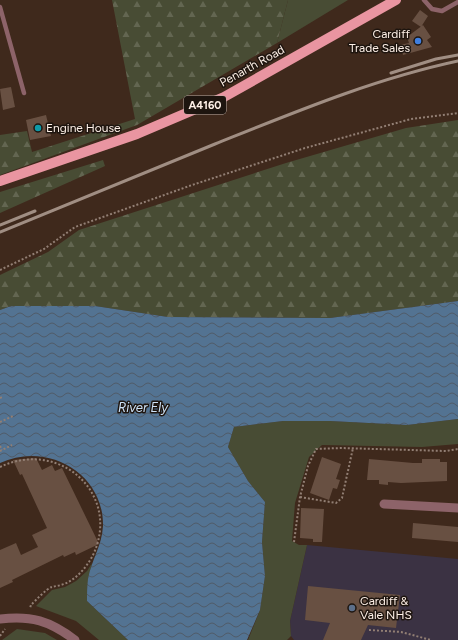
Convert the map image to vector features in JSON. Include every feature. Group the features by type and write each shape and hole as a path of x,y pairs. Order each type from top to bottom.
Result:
{"main road":[{"name":"Penarth Road","path":"0,181 137,134 224,97 396,0"}],"street":[{"path":"384,504 458,508"},
{"path":"0,619 21,618 44,622 58,628 74,640"}],"lane":[{"path":"424,0 432,9 442,11 458,2"},
{"path":"0,7 24,93"}],"path":[{"path":"0,270 44,249 75,227 192,185 312,146 411,119 458,113"},
{"path":"0,422 13,416"},
{"path":"0,446 1,450 12,445"},
{"path":"300,497 336,503 342,498 353,448"},
{"path":"294,542 300,497 308,466 316,449 353,448 446,451 458,449"},
{"path":"0,467 11,462 29,459 42,459 66,467 82,480 94,498 99,512 100,530 92,556 86,566 76,578 60,586 51,587 31,605 30,608"},
{"path":"0,636 7,627"},
{"path":"369,630 401,632 431,640"}],"shaded area":[{"path":"307,545 458,559 458,640 294,640 291,636 290,621"}],"green space":[{"path":"112,0 288,0 277,43 137,125 0,175 0,135 27,131 32,152 135,119"},
{"path":"288,0 348,0 277,43"},
{"path":"458,120 458,301 330,318 168,317 95,306 11,306 0,310 0,275 48,252 79,230 286,163 406,128"},
{"path":"103,160 105,166 0,213 0,192"},
{"path":"458,419 458,444 422,447 322,445 309,457 295,503 292,541 299,545 307,545 290,621 291,636 287,640 248,640 260,610 265,576 262,542 265,502 248,481 228,447 234,427 283,421 330,421 407,425"},
{"path":"92,563 88,580 87,601 128,640 99,640 76,621 36,606 52,590 65,587 76,581 87,571"},
{"path":"17,629 45,633 57,640 2,640"}],"water":[{"name":"River Ely","path":"458,301 458,419 407,425 330,421 283,421 234,427 228,447 248,481 265,502 262,542 265,576 260,610 247,640 128,640 87,601 88,579 91,566 101,540 103,526 101,507 94,491 83,477 70,466 54,459 36,456 18,457 0,463 0,310 11,306 95,306 168,317 330,318"}],"building":[{"path":"420,10 428,16 421,27 412,21"},
{"name":"Cardiff Trade Sales","path":"423,25 431,37 427,40 432,47 403,55 400,45 409,43 407,37"},
{"path":"11,87 15,107 3,110 0,89"},
{"name":"Engine House","path":"46,115 51,136 30,140 26,120"},
{"path":"322,457 341,464 336,479 340,480 337,489 333,488 329,500 310,493"},
{"path":"36,458 42,470 52,465 55,471 62,468 99,544 76,555 75,552 64,557 63,555 12,580 13,582 0,588 0,550 16,543 21,555 38,547 32,535 47,528 22,474 20,475 13,460"},
{"path":"369,459 422,463 422,459 440,459 440,462 447,462 447,481 401,483 388,482 388,485 379,484 379,480 367,480"},
{"path":"301,508 324,509 322,542 313,542 313,539 300,538"},
{"path":"413,523 458,527 458,542 412,538"},
{"name":"Cardiff & Vale NHS","path":"308,586 400,595 396,628 368,625 361,640 323,640 330,623 305,620"}],"railway":[{"path":"391,73 436,59 458,55"},
{"path":"0,232 305,108 396,77 458,61"},
{"path":"0,225 35,211"}],"place":[{"name":"Cardiff Trade Sales","path":"418,41"},
{"name":"Engine House","path":"38,128"},
{"name":"Cardiff & Vale NHS","path":"352,608"}]}
